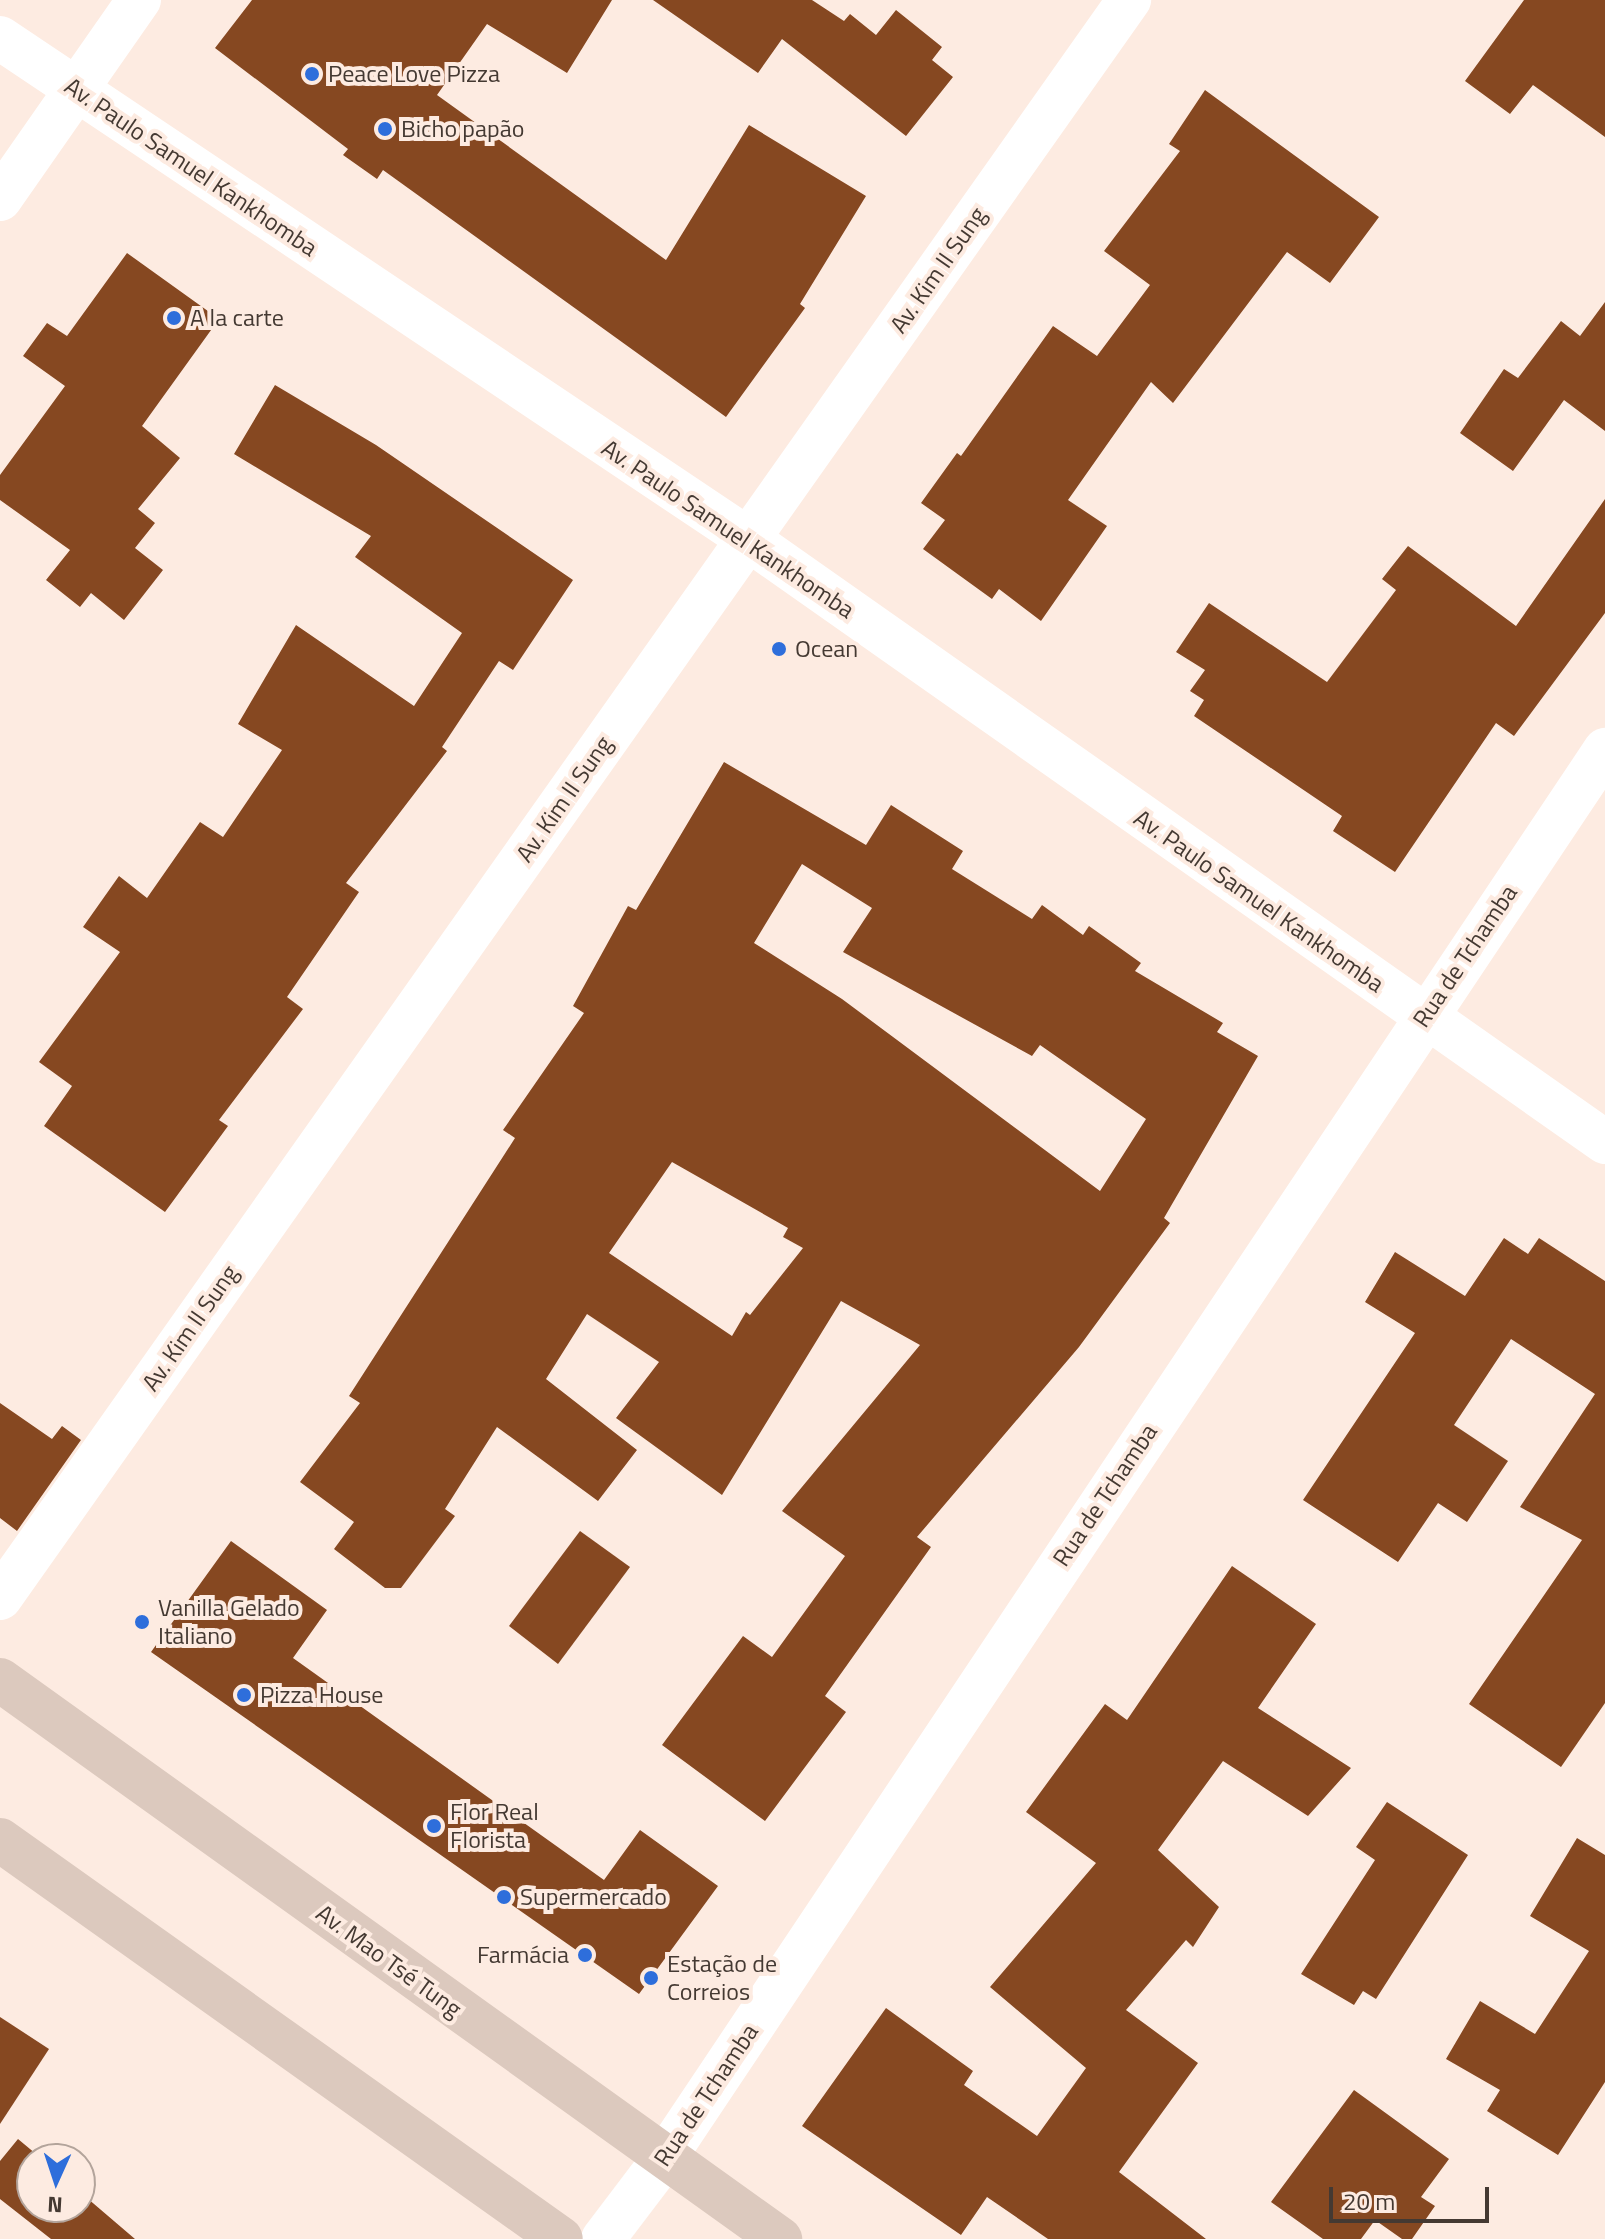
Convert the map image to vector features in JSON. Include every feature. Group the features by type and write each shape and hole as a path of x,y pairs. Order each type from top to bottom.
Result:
{"main road":[{"name":"Av. Mao Tsé Tung","path":"0,1680 663,2160 780,2239"},
{"path":"0,1840 561,2239"}],"street":[{"path":"0,199 139,0"},
{"name":"Av. Kim II Sung","path":"0,1598 1129,0"},
{"name":"Av. Paulo Samuel Kankhomba","path":"0,38 748,539 1423,1017 1605,1142"},
{"name":"Rua de Tchamba","path":"603,2239 663,2160 1423,1017 1605,750"}],"building":[{"path":"252,0 612,0 567,73 487,24 437,95 666,260 749,125 866,196 800,304 805,308 726,417 383,170 377,179 343,155 348,149 215,48"},
{"path":"653,0 812,0 844,21 850,14 876,35 896,10 942,47 932,60 953,77 906,136 782,39 758,73"},
{"path":"1524,0 1605,0 1605,137 1533,85 1510,114 1465,81"},
{"path":"1205,90 1379,217 1330,283 1287,252 1173,403 1151,382 1068,500 1107,526 1041,621 999,589 992,599 923,549 945,520 921,503 957,453 961,456 1053,326 1097,356 1150,285 1104,251 1180,151 1169,144"},
{"path":"127,253 219,319 142,426 180,458 138,509 155,523 135,548 163,570 124,620 91,593 80,607 46,580 70,550 0,500 0,475 65,386 23,356 47,323 67,336"},
{"path":"1605,302 1605,431 1564,400 1513,471 1460,433 1504,369 1518,378 1561,321 1580,336"},
{"path":"275,385 376,445 573,580 513,670 499,661 442,747 447,751 346,883 359,892 287,997 303,1009 219,1120 228,1126 165,1212 44,1126 72,1086 39,1062 120,952 83,927 119,876 147,898 200,822 223,837 282,750 238,724 296,625 414,706 462,633 355,557 371,536 234,454"},
{"path":"1605,499 1605,613 1514,736 1496,723 1395,872 1333,831 1342,816 1194,716 1204,700 1190,691 1205,670 1176,652 1209,603 1327,682 1396,590 1382,579 1408,546 1516,626"},
{"path":"724,762 866,845 891,805 963,851 952,869 1032,919 1042,905 1083,935 1089,926 1141,963 1135,971 1223,1023 1217,1032 1258,1056 1164,1218 1170,1223 1079,1347 917,1537 931,1547 825,1696 846,1712 765,1821 662,1745 743,1636 772,1657 845,1556 782,1511 920,1345 841,1301 722,1495 616,1418 659,1362 587,1314 546,1379 637,1450 598,1501 497,1427 445,1509 455,1516 401,1588 385,1588 334,1549 354,1522 300,1482 360,1403 349,1396 515,1138 503,1130 584,1013 573,1006 628,906 636,910","holes":["802,864 872,908 843,952 1032,1056 1040,1045 1146,1119 1100,1191 842,999 754,943","672,1162 788,1228 783,1237 803,1248 750,1315 746,1312 732,1336 609,1253"]},
{"path":"1504,1238 1528,1254 1539,1238 1605,1281 1605,1703 1561,1767 1469,1704 1582,1540 1520,1507 1595,1394 1511,1339 1454,1425 1508,1461 1467,1522 1438,1503 1398,1562 1303,1500 1415,1333 1365,1302 1395,1252 1465,1296"},
{"path":"0,1403 52,1439 62,1426 81,1440 17,1531 0,1518"},
{"path":"580,1531 630,1567 558,1664 509,1626"},
{"path":"231,1541 327,1610 293,1658 604,1880 640,1830 718,1886 639,1994 151,1652"},
{"path":"1232,1566 1316,1624 1258,1708 1351,1768 1308,1816 1223,1761 1158,1850 1219,1907 1193,1947 1186,1940 1126,2010 1198,2063 1119,2172 1206,2239 1048,2239 987,2197 961,2235 802,2126 886,2008 973,2071 964,2085 1037,2136 1086,2068 990,1987 1096,1863 1026,1812 1105,1704 1127,1720"},
{"path":"1387,1802 1468,1855 1376,1999 1363,1991 1354,2005 1301,1974 1375,1860 1356,1847"},
{"path":"1577,1838 1605,1855 1605,2082 1558,2155 1487,2111 1500,2090 1446,2059 1480,2001 1535,2034 1589,1951 1530,1916"},
{"path":"0,2017 49,2049 0,2124"},
{"path":"1354,2090 1449,2159 1421,2197 1435,2206 1412,2239 1402,2239 1375,2220 1361,2239 1323,2239 1271,2202"},
{"path":"18,2139 23,2143 16,2143 16,2212 0,2199 0,2161"},
{"path":"96,2206 135,2239 51,2239 31,2223 96,2223"}],"place":[{"name":"Peace Love Pizza","path":"312,74"},
{"name":"Bicho papão","path":"385,129"},
{"name":"A la carte","path":"174,318"},
{"name":"Ocean","path":"779,649"},
{"name":"Vanilla Gelado Italiano","path":"142,1622"},
{"name":"Pizza House","path":"244,1695"},
{"name":"Flor Real Florista","path":"434,1826"},
{"name":"Supermercado","path":"504,1897"},
{"name":"Farmácia","path":"585,1955"},
{"name":"Estação de Correios","path":"651,1978"}]}
